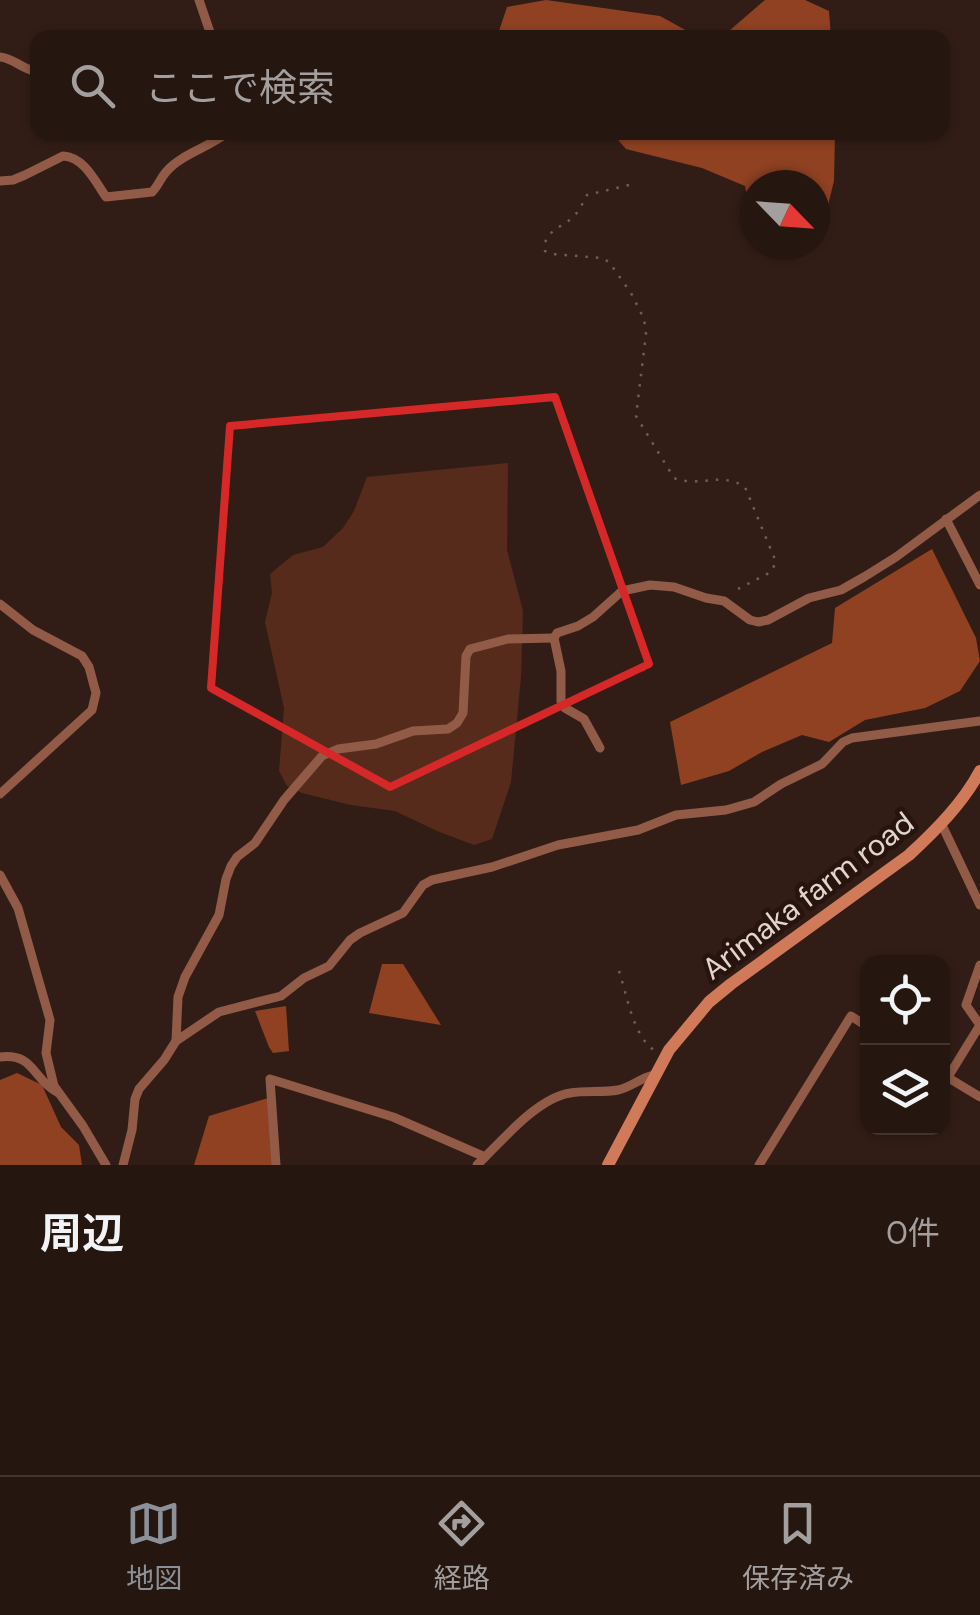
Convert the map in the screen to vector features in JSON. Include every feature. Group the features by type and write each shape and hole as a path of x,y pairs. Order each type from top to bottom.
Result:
{"street":[{"path":"199,0 209,30"},
{"path":"0,57 30,70"},
{"path":"0,181 13,180 70,156 77,158 106,197 152,192 166,172 219,140"},
{"path":"600,748 584,719 565,708 561,701 561,672 554,638 557,633 593,617 622,591 662,585 724,601 750,620 768,620 809,598 840,590 864,578 980,495"},
{"path":"946,519 980,585"},
{"path":"0,604 32,630 82,656 96,693 92,710 0,794"},
{"path":"176,1041 178,997 184,977 219,915 231,866 255,842 322,756 414,731 448,729 464,713 466,656 470,649 508,638 554,638"},
{"path":"123,1165 139,1089 176,1041 219,1012 281,996 304,978 330,966 350,940 402,912 423,885 432,880 492,867 558,845 638,830 676,816 754,802 780,784 822,764 852,738 980,721"},
{"name":"Arimaka farm road","path":"608,1165 665,1057 709,1002 910,854 942,823 980,771"},
{"path":"942,823 980,905"},
{"path":"0,876 18,908 50,1020 46,1053 54,1086 84,1126 106,1165"},
{"path":"950,1068 980,1025 966,1005 980,966"},
{"path":"758,1165 851,1016 860,1021"},
{"path":"0,1056 18,1057 30,1064 46,1086 60,1094"},
{"path":"476,1165 534,1111 557,1097 618,1090 655,1075"},
{"path":"950,1078 980,1097"},
{"path":"276,1165 270,1080 392,1117 485,1157"}],"path":[{"path":"628,185 587,194 578,213 548,234 545,251 602,258 631,293 644,319 646,334 636,416 674,478 686,482 730,479 746,487 776,562 771,572 733,591 724,601"},
{"path":"618,971 644,1044 665,1057"}],"highlighted area":[{"path":"555,397 649,664 390,787 211,688 230,426"}],"shaded area":[{"path":"546,0 660,16 685,30 499,30 507,7"},
{"path":"765,0 805,0 829,11 830,30 730,30"},
{"path":"618,140 835,140 830,197 830,170 740,170 740,184 702,168 626,149"},
{"path":"508,463 507,550 523,611 521,677 511,782 492,839 474,845 395,811 351,805 287,786 279,771 284,708 265,622 272,593 270,574 293,555 323,547 343,528 367,477"},
{"path":"932,549 976,638 980,661 960,691 925,708 865,720 829,742 802,735 729,771 681,785 670,722 832,643 835,608"},
{"path":"382,964 403,964 441,1025 369,1013"},
{"path":"286,1006 289,1051 273,1053 255,1011"},
{"path":"17,1073 42,1085 61,1127 79,1145 82,1165 0,1165 0,1080"},
{"path":"268,1098 274,1165 194,1165 209,1116"}]}
